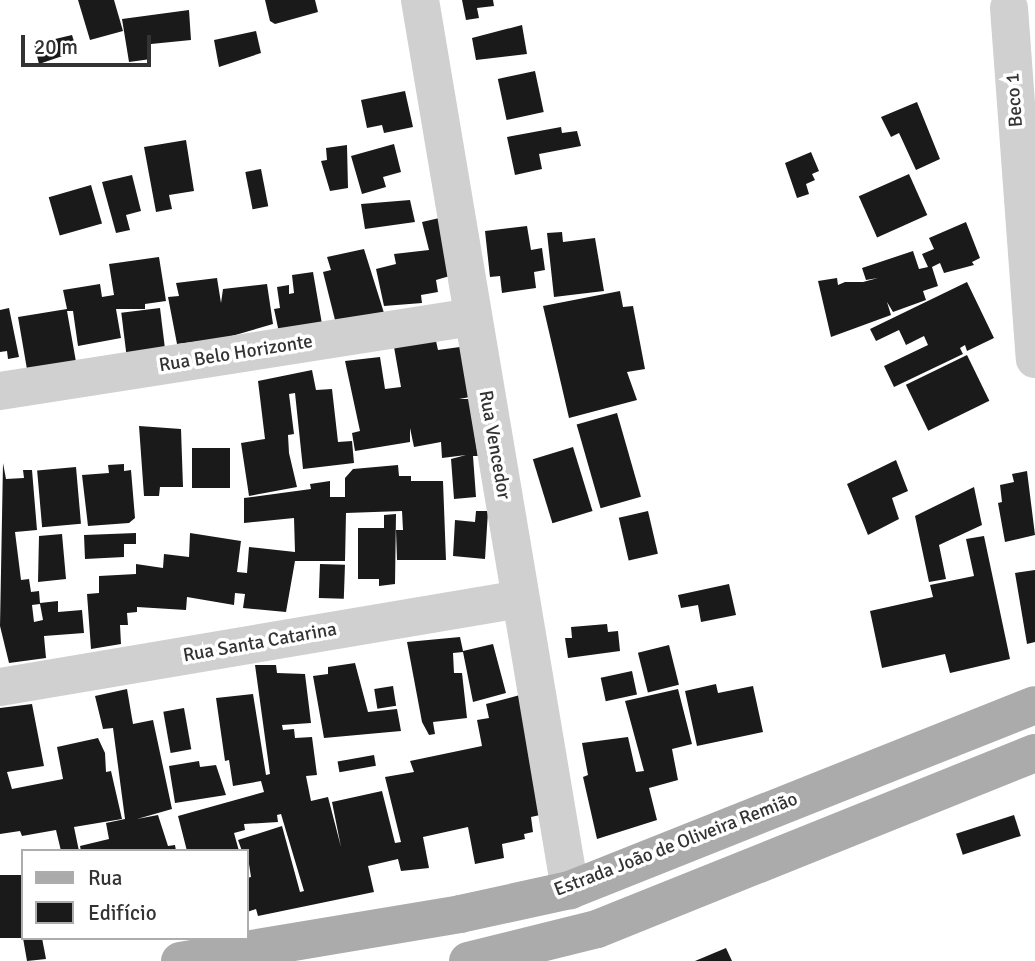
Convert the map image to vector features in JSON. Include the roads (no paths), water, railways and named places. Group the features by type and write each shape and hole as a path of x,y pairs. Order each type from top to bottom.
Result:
{"main road":[{"name":"Estrada João de Oliveira Remião","path":"180,961 460,914 570,890 1035,705"},
{"path":"470,961 597,929 1035,753"}],"street":[{"name":"Rua Vencedor","path":"420,0 570,890"},
{"name":"Beco 1","path":"1009,8 1035,359"},
{"name":"Rua Belo Horizonte","path":"0,391 472,317"},
{"name":"Rua Santa Catarina","path":"0,687 520,599"}]}
